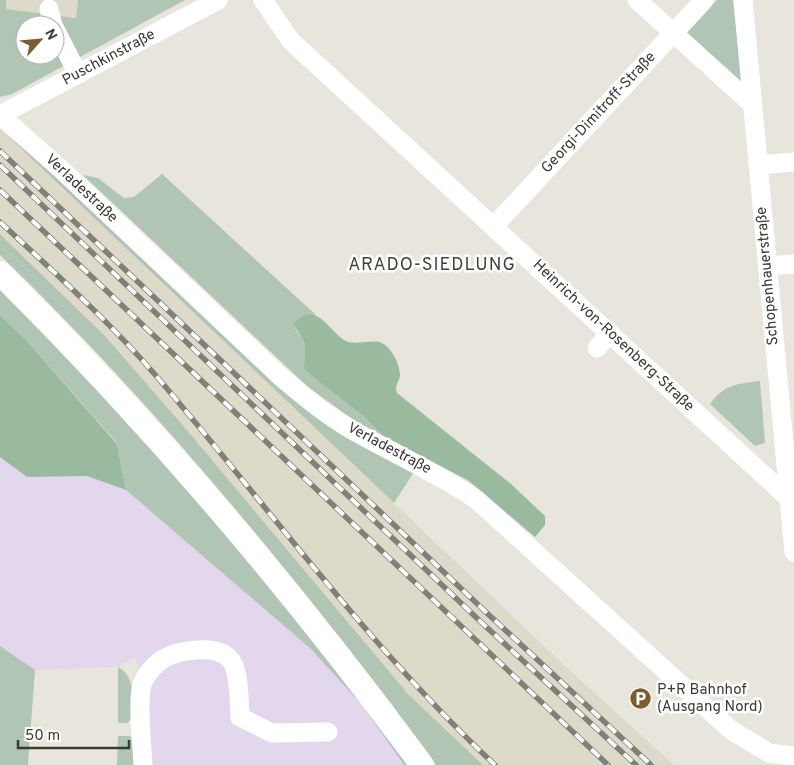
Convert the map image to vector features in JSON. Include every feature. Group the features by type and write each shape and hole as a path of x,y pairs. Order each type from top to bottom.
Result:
{"main road":[{"path":"0,273 100,375 190,473 265,561 422,765"}],"street":[{"name":"Puschkinstraße","path":"0,115 218,0"},
{"name":"Heinrich-von-Rosenberg-Straße","path":"264,0 291,41 791,501"},
{"path":"638,0 753,105"},
{"name":"Georgi-Dimitroff-Straße","path":"494,226 704,0"},
{"name":"Schopenhauerstraße","path":"743,0 768,266 786,373 794,552"},
{"path":"65,49 78,74"},
{"name":"Verladestraße","path":"0,115 64,172 302,395 351,430 450,481 477,500 730,730 769,753 794,756"},
{"path":"758,165 794,162"},
{"path":"768,266 794,264"},
{"path":"597,348 610,333"},
{"path":"143,765 142,685 151,669 162,660 175,654 218,651 230,658 236,668 240,717 272,734 328,732"}],"shaded area":[{"path":"6,0 78,0 76,18 65,17 65,15 5,9"},
{"path":"0,128 565,666 674,765 483,765 408,694 52,284 0,234"},
{"path":"0,457 27,476 87,476 126,490 311,649 362,705 404,765 150,765 148,694 135,657 118,667 35,670 0,646"}],"green space":[{"path":"0,0 6,0 6,9 53,15 15,15 15,65 65,65 65,17 76,18 78,0 185,0 12,94 0,97"},
{"path":"717,0 733,0 742,86 685,35"},
{"path":"7,135 58,177 283,390 414,472 394,503"},
{"path":"162,174 316,315 310,314 295,328 305,344 304,368 362,415 382,435 355,421 308,387 83,175 98,178 124,198 134,197"},
{"path":"0,234 105,336 186,429 408,694 483,765 436,765 334,631 174,437 60,314 0,255"},
{"path":"0,288 63,350 256,567 409,765 404,765 362,705 311,649 126,490 117,443 27,341 0,315"},
{"path":"310,314 320,318 348,342 379,342 387,347 394,355 400,374 396,388 397,393 511,484 545,516 545,525 535,537 469,481 382,435 362,415 306,371 304,368 305,344 293,323 303,316"},
{"path":"0,315 27,341 117,444 126,490 87,476 27,477 0,457"},
{"path":"760,381 765,443 755,446 710,404 720,392 732,386"},
{"path":"0,646 35,670 28,765 0,765"},
{"path":"118,667 128,676 132,688 134,716 127,723 118,723"},
{"path":"118,736 130,736 135,741 135,765 117,765"}],"railway":[{"path":"0,151 489,615 651,765"},
{"path":"0,165 482,623 636,765"},
{"path":"0,190 608,765"},
{"path":"0,222 81,298 140,357 363,625 449,720 495,765"}],"place":[{"name":"P+R Bahnhof (Ausgang Nord)","path":"641,699"}],"district":[{"name":"ARADO-SIEDLUNG","path":"432,265"}]}
